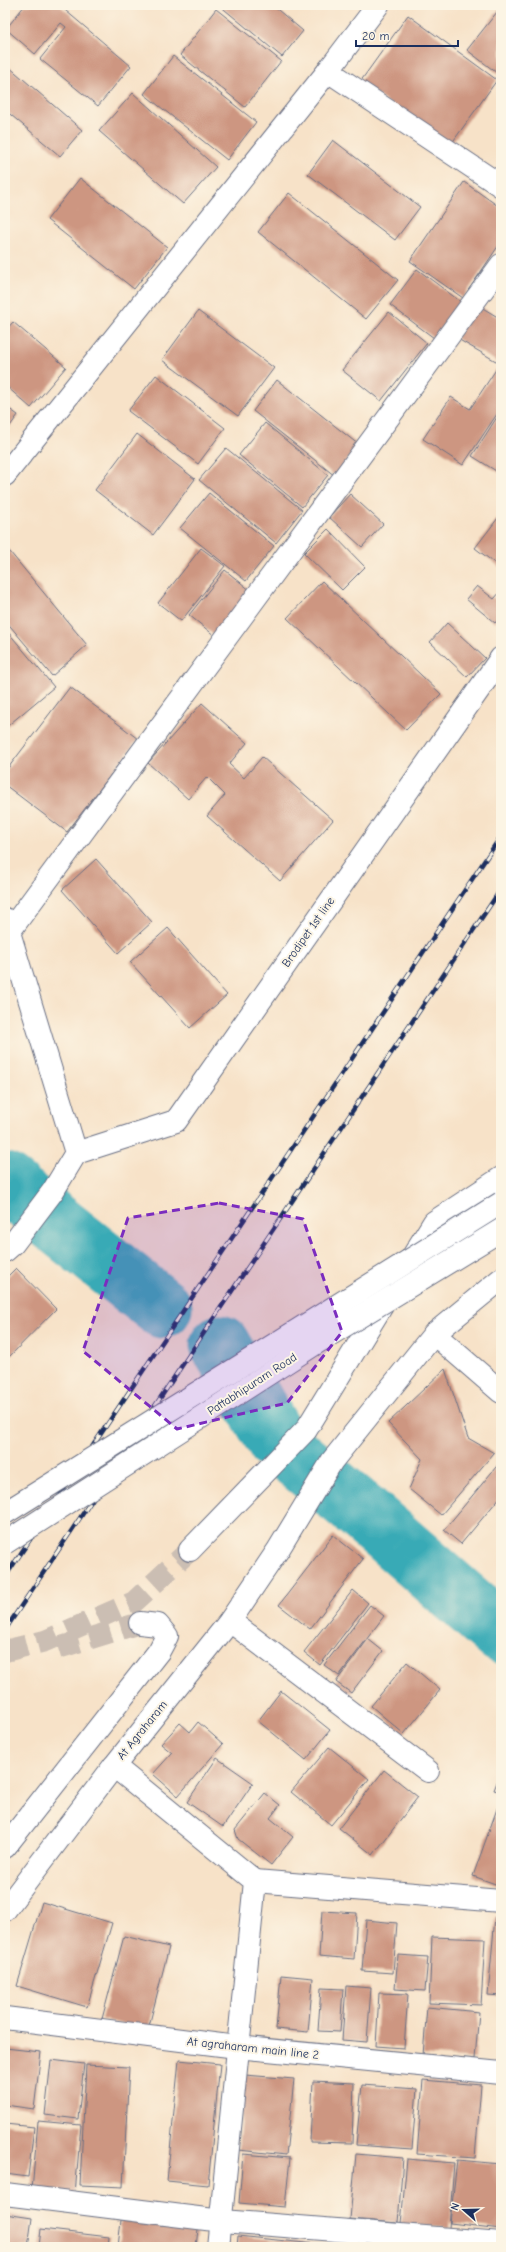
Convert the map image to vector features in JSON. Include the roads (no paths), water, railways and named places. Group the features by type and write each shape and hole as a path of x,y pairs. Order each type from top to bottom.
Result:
{"street":[{"path":"5,475 328,71 378,5"},
{"path":"328,71 501,186"},
{"path":"8,1242 28,1224 53,1190 76,1153 7,926 501,265"},
{"name":"Brodipet 1st line","path":"76,1153 176,1121 501,658"},
{"path":"190,1550 306,1430 434,1222 496,1190 501,1207"},
{"name":"Pattabhipuram Road","path":"5,1513 496,1190"},
{"name":"Pattabhipuram Road","path":"5,1543 318,1342 501,1230"},
{"path":"501,1279 434,1334 501,1392"},
{"name":"At Agraharam","path":"8,1898 230,1621 278,1550 332,1461 434,1334"},
{"path":"230,1621 428,1771"},
{"path":"5,1847 159,1651 167,1636 158,1625 140,1623"},
{"path":"114,1766 255,1881 501,1901"},
{"path":"218,2247 222,2222 237,2047 255,1881"},
{"name":"At agraharam main line 2","path":"5,2018 237,2047 501,2073"},
{"path":"5,2194 222,2222 501,2243"}],"waterway":[{"path":"5,1183 162,1308"},
{"path":"220,1345 278,1443 361,1511 501,1633"}],"tunnel":[{"path":"5,1651 45,1641 134,1602 190,1550"},
{"path":"58,1648 140,1623"}],"railway":[{"path":"5,1577 501,836"},
{"path":"5,1630 501,889"}]}
